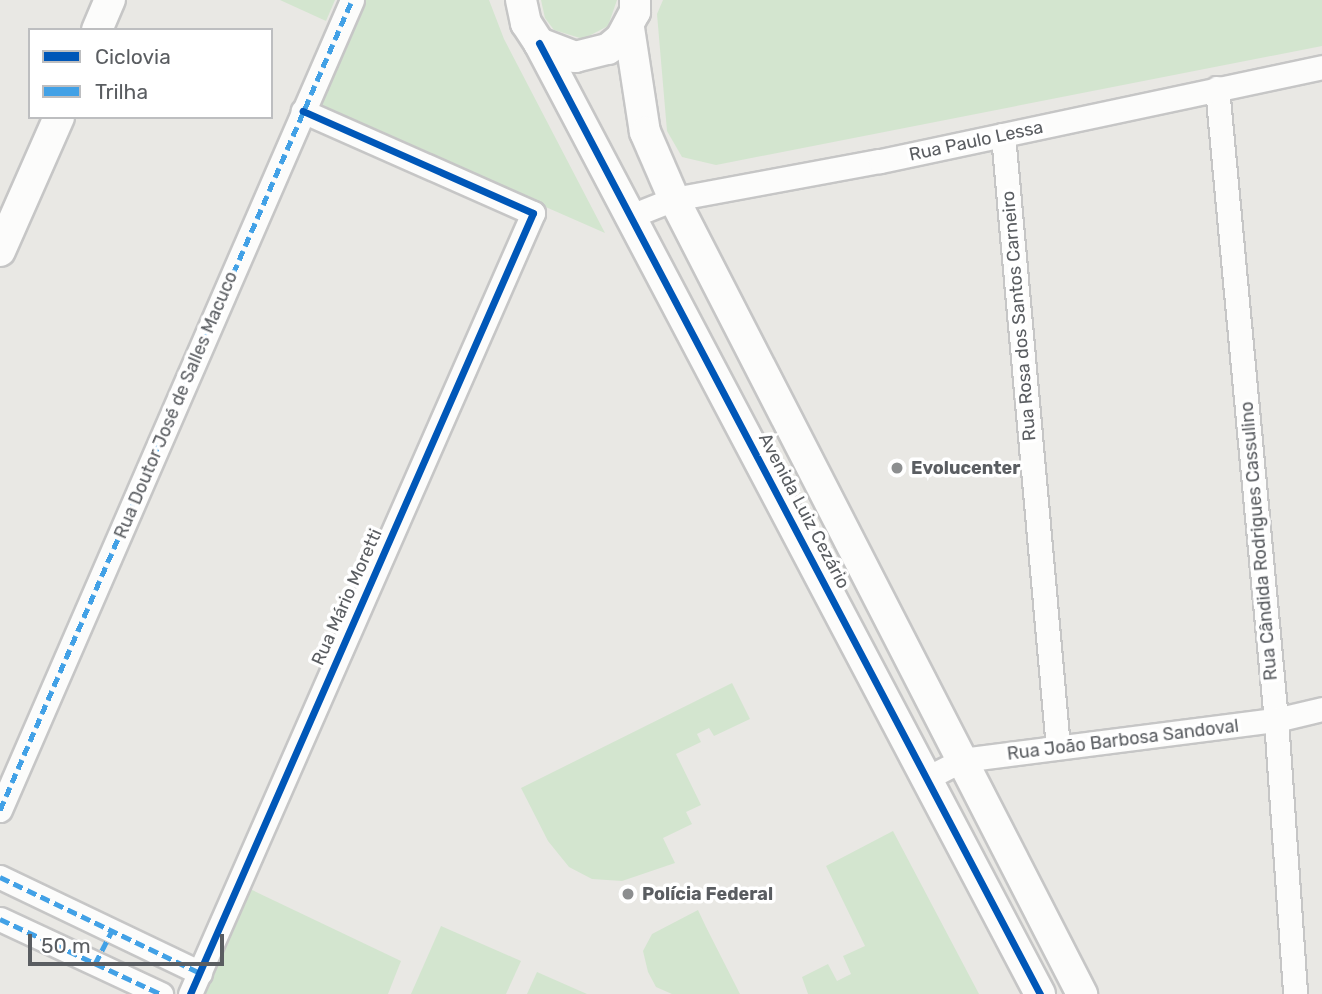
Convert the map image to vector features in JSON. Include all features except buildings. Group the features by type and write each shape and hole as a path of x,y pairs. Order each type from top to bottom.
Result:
{"street":[{"path":"98,28 110,0"},
{"name":"Rua Doutor José de Salles Macuco","path":"0,810 352,0"},
{"name":"Avenida Luiz Cezário","path":"521,0 526,23 631,216 1040,994"},
{"path":"539,43 555,53 592,56 608,49 632,14"},
{"name":"Avenida Luiz Cezário","path":"632,14 645,132 674,199 1082,994"},
{"name":"Rua Paulo Lessa","path":"631,216 674,199 1003,135 1322,67"},
{"name":"Rua Cândida Rodrigues Cassulino","path":"1217,88 1276,720 1295,994"},
{"name":"Rua Mário Moretti","path":"190,994 533,213 303,111"},
{"path":"0,251 58,119"},
{"name":"Rua Rosa dos Santos Carneiro","path":"1003,135 1058,748"},
{"name":"Rua João Barbosa Sandoval","path":"927,778 962,760 1276,720 1322,709"},
{"path":"0,877 200,973"},
{"path":"0,919 161,994"},
{"path":"95,964 112,930"}],"green space":[{"path":"280,0 335,0 326,21"},
{"path":"364,0 489,0 504,39 605,233 317,107"},
{"path":"541,0 617,0 608,26 583,39 554,30 545,18"},
{"path":"663,0 1322,0 1322,46 716,165 682,157 667,131 657,14"},
{"path":"732,683 750,719 714,736 709,728 697,734 701,742 676,754 701,805 686,812 692,824 663,838 675,863 622,881 592,879 569,867 548,841 521,788"},
{"path":"893,831 979,994 808,994 802,977 828,964 837,981 851,974 843,956 865,946 826,866"},
{"path":"250,889 401,961 388,994 204,994"},
{"path":"698,910 740,994 672,994 656,987 648,972 643,951 652,934"},
{"path":"441,926 521,961 506,994 411,994"},
{"path":"537,972 587,994 527,994"}],"marked path":[{"path":"0,810 352,0"},
{"path":"0,877 200,973"},
{"path":"0,919 161,994"},
{"path":"95,964 112,930"}],"cycle path":[{"path":"539,43 1040,994"},
{"path":"190,994 533,213 303,111"}],"place":[{"name":"Evolucenter","path":"897,468"},
{"name":"Polícia Federal","path":"628,894"}]}
